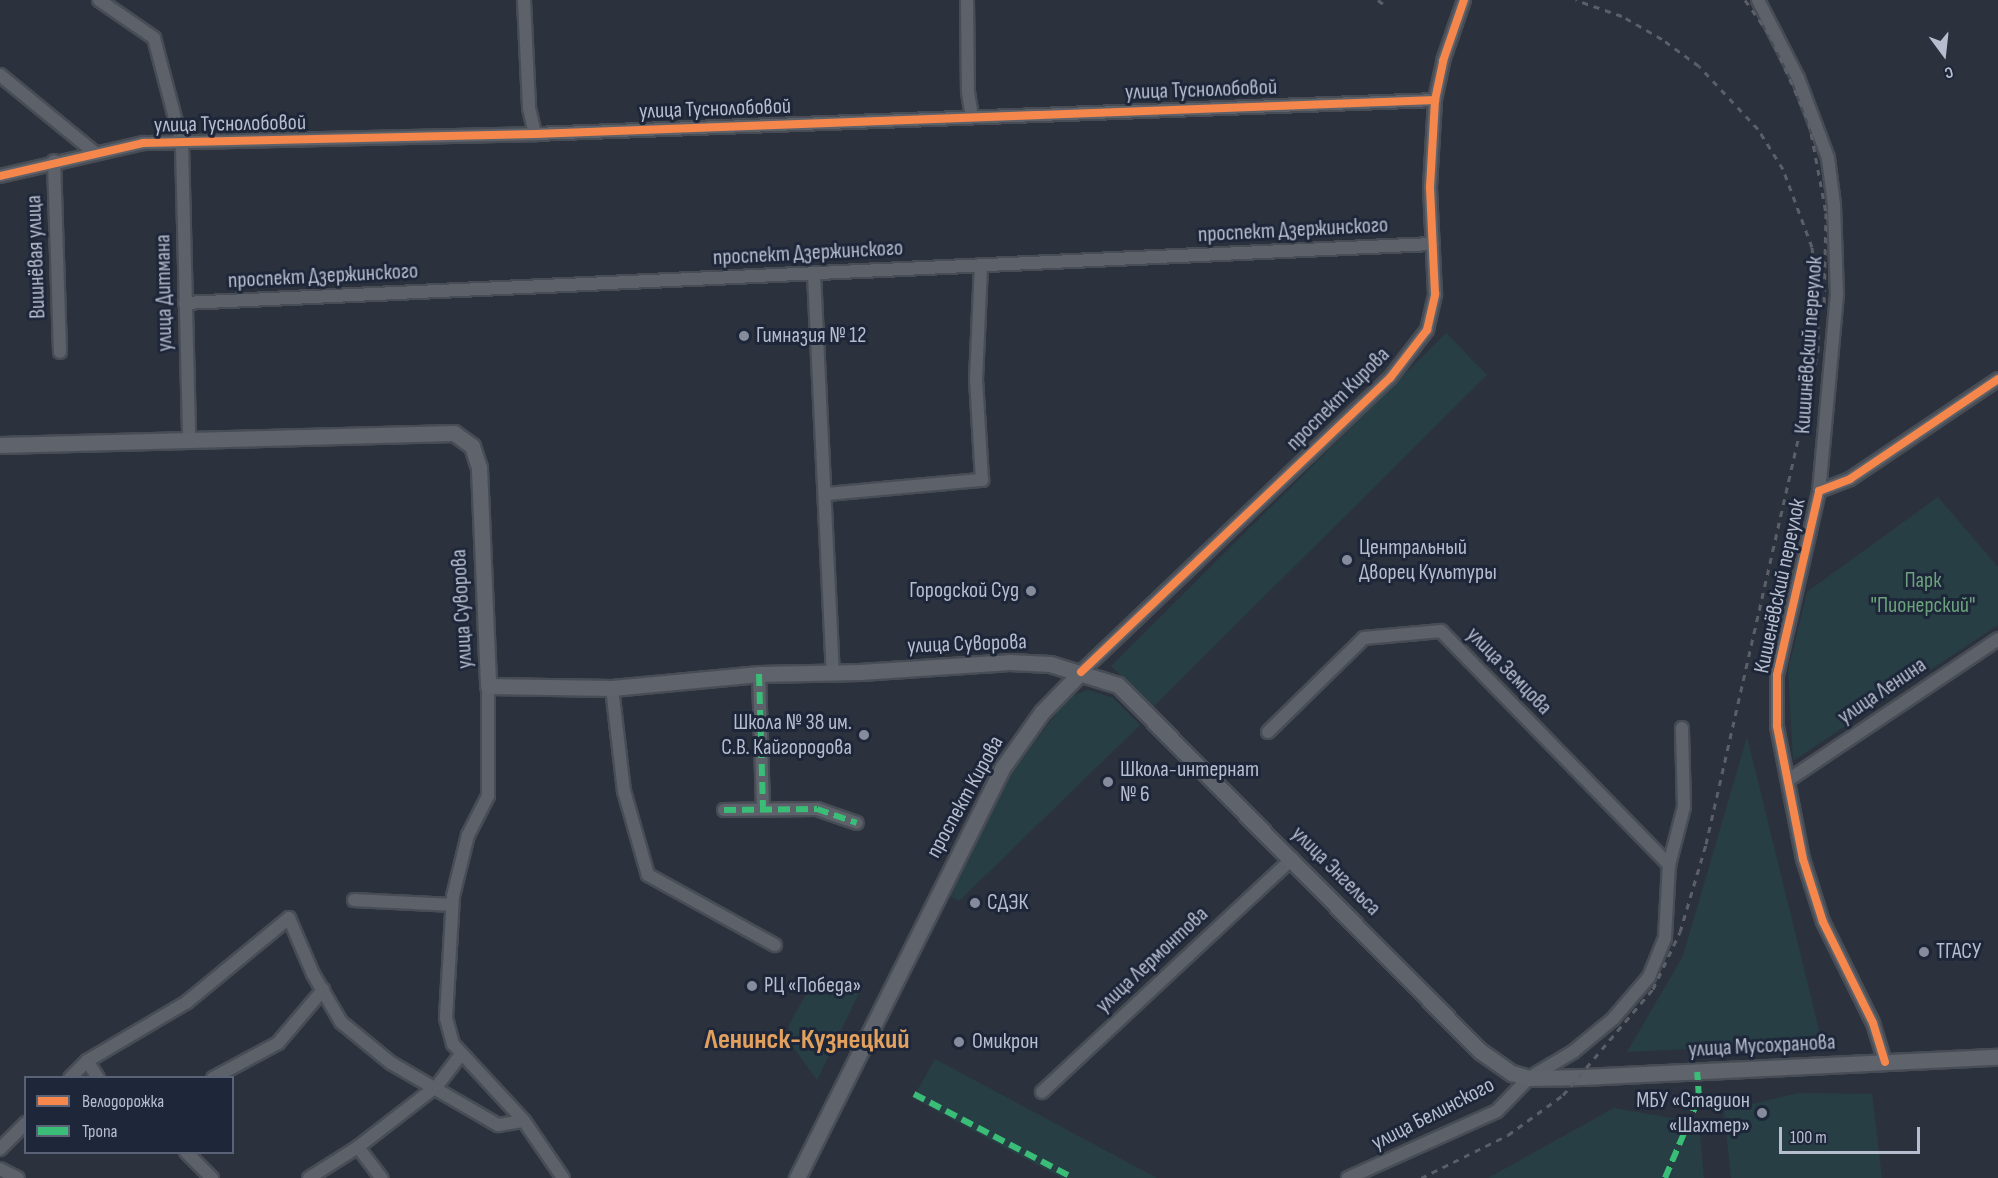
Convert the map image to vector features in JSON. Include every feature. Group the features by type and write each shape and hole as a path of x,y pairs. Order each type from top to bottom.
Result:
{"main road":[{"name":"улица Суворова","path":"0,445 433,430 454,433 472,446 479,468 488,686 612,688 759,674 833,673 1009,662 1081,672 1118,685"},
{"name":"проспект Кирова","path":"797,1178 1003,767 1042,712 1081,672"},
{"name":"улица Энгельса","path":"1118,685 1480,1052 1497,1066 1529,1078"},
{"name":"улица Мусохранова","path":"1529,1078 1998,1057"}],"street":[{"name":"улица Дитмана","path":"99,0 154,38 182,145 189,440"},
{"path":"524,0 529,108 535,134"},
{"path":"967,0 968,92 972,116"},
{"name":"проспект Кирова","path":"1081,672 1390,378 1426,330 1436,294 1431,156 1435,100 1443,61 1464,0"},
{"name":"Кишинёвский переулок","path":"1758,0 1797,78 1828,158 1837,294 1819,491"},
{"path":"0,75 94,152"},
{"name":"улица Туснолобовой","path":"0,176 54,161 143,143 182,145 535,134 1435,100"},
{"name":"Вишнёвая улица","path":"54,161 60,352"},
{"name":"проспект Дзержинского","path":"185,303 1433,244"},
{"path":"827,494 982,480 976,380 981,266"},
{"path":"814,274 827,494 833,673"},
{"name":"Кишенёвский переулок","path":"1885,1062 1873,1023 1823,922 1803,859 1790,779 1777,726 1777,675 1819,491 1850,479 1998,379"},
{"name":"улица Земцова","path":"1268,732 1364,639 1441,631 1669,865"},
{"name":"улица Ленина","path":"1790,779 1998,639"},
{"path":"759,674 763,807"},
{"path":"488,686 488,796 462,853 452,906 446,1018 453,1044 524,1121 563,1178"},
{"path":"612,688 624,791 648,875 775,945"},
{"name":"улица Белинского","path":"1348,1178 1497,1111 1529,1078 1573,1052 1613,1019 1649,977 1665,938 1669,865 1684,807 1682,728"},
{"path":"724,810 763,807 817,809 857,823"},
{"name":"улица Лермонтова","path":"1042,1092 1292,859"},
{"path":"354,900 452,906"},
{"path":"71,1076 87,1061 187,1002 289,918 341,1022 391,1064 437,1086 498,1125 524,1121"},
{"path":"215,1076 278,1043 323,990"},
{"path":"309,1178 358,1147 437,1086 461,1054"},
{"path":"87,1061 97,1076"},
{"path":"0,1149 24,1125"},
{"path":"358,1147 381,1178"},
{"path":"188,1154 212,1178"},
{"path":"0,1168 18,1178"}],"green space":[{"path":"1446,333 1487,375 1153,707 1111,666"},
{"name":"Парк \"Пионерский\"","path":"1938,497 1998,567 1998,625 1793,761 1788,670 1807,592"},
{"path":"1088,690 1113,698 1140,725 959,901 949,896 1007,778 1069,697"},
{"path":"1747,737 1822,1042 1627,1052 1683,956"},
{"path":"860,991 817,1080 788,1040 789,1025 806,994"},
{"path":"935,1059 1157,1178 1062,1178 994,1142 913,1098"},
{"path":"1798,1093 1872,1094 1882,1178 1731,1178 1724,1111"},
{"path":"1614,1108 1699,1123 1704,1178 1488,1178"}],"railway":[{"path":"1378,0 1386,6"},
{"path":"1421,1178 1508,1135 1563,1095 1653,989 1680,932 1706,844 1818,352 1818,300 1812,247 1783,169 1758,129 1699,66 1662,39 1622,16 1576,0"},
{"path":"1745,0 1770,35 1809,122 1826,213 1824,306"}],"marked path":[{"path":"759,674 763,807"},
{"path":"724,810 817,809 857,823"},
{"path":"1665,1178 1699,1098 1697,1072"},
{"path":"914,1094 1073,1178"}],"cycle path":[{"path":"1081,672 1390,378 1427,330 1435,294 1430,187 1435,100 1443,61 1464,0"},
{"path":"0,176 143,143 535,134 1435,100"},
{"path":"1885,1062 1873,1023 1823,922 1803,859 1777,726 1777,675 1819,491 1850,479 1998,379"}],"place":[{"name":"Гимназия № 12","path":"744,336"},
{"name":"Центральный Дворец Культуры","path":"1347,560"},
{"name":"Городской Суд","path":"1031,591"},
{"name":"Школа № 38 им. С.В. Кайгородова","path":"864,735"},
{"name":"Школа-интернат № 6","path":"1108,782"},
{"name":"СДЭК","path":"975,903"},
{"name":"ТГАСУ","path":"1924,952"},
{"name":"РЦ «Победа»","path":"752,986"},
{"name":"Омикрон","path":"959,1042"},
{"name":"МБУ «Стадион «Шахтер»","path":"1762,1113"}],"district":[{"name":"Ленинск-Кузнецкий","path":"807,1040"}]}
